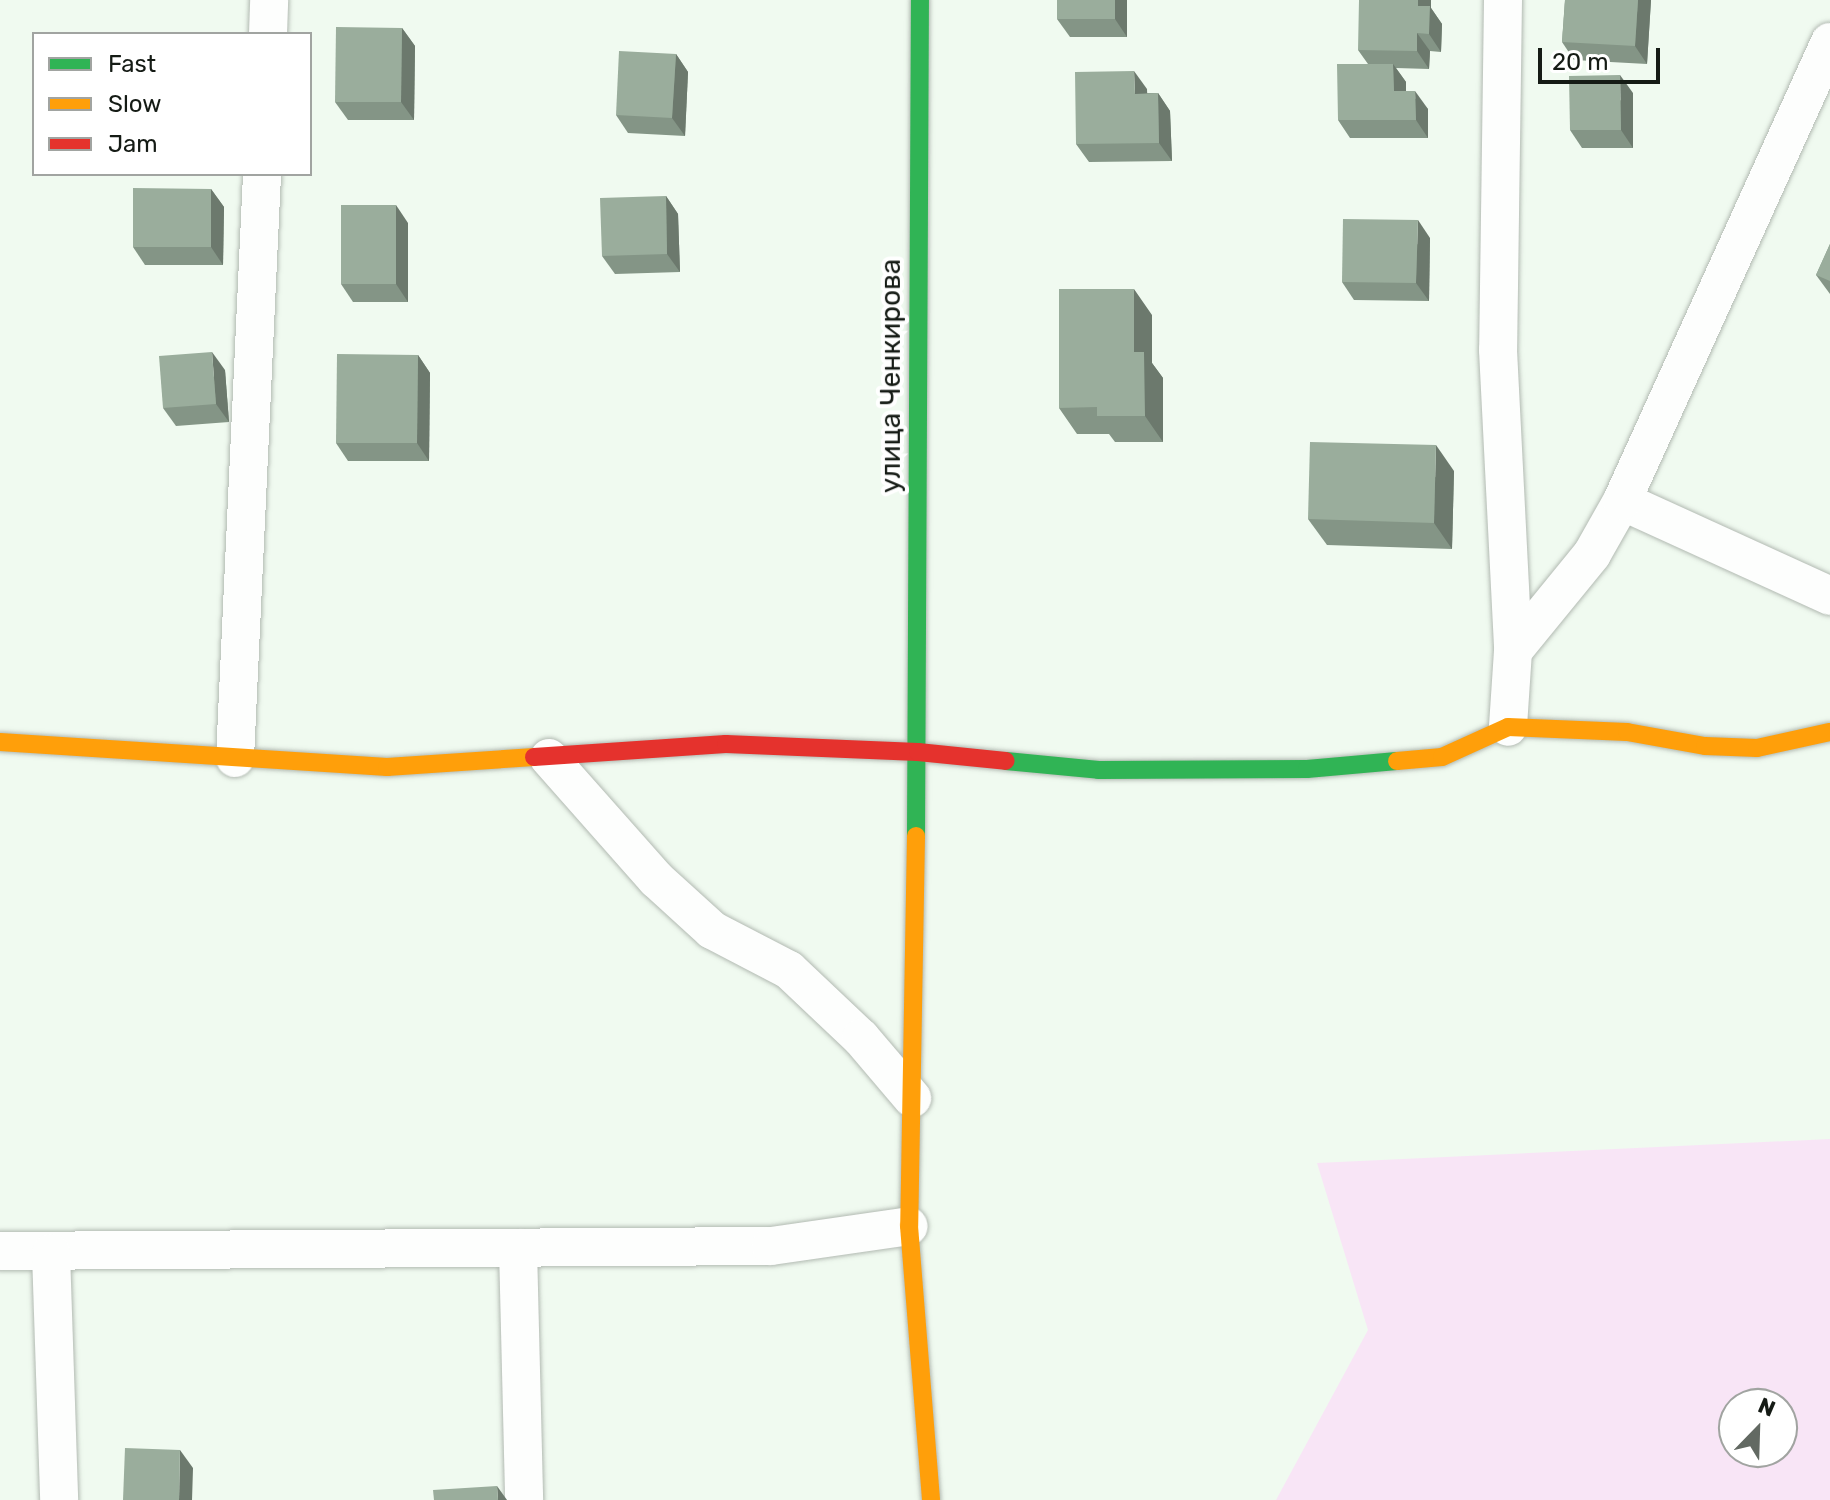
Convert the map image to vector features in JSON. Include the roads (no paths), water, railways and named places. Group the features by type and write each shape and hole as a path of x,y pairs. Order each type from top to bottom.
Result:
{"street":[{"path":"268,32 269,0"},
{"name":"улица Ченкирова","path":"920,0 918,752 909,1226 931,1500"},
{"path":"1503,0 1498,350 1513,651 1508,727"},
{"path":"1513,651 1592,554 1622,501 1830,42"},
{"path":"235,758 262,176"},
{"path":"1622,501 1830,596"},
{"path":"0,742 387,767 726,744 918,752 1099,770 1307,769 1442,757 1508,727 1627,732 1705,746 1757,748 1830,732"},
{"path":"549,758 656,879 712,930 789,970 861,1038 912,1098"},
{"path":"0,1251 771,1246 909,1226"},
{"path":"518,1248 524,1500"},
{"path":"51,1253 59,1500"}]}
